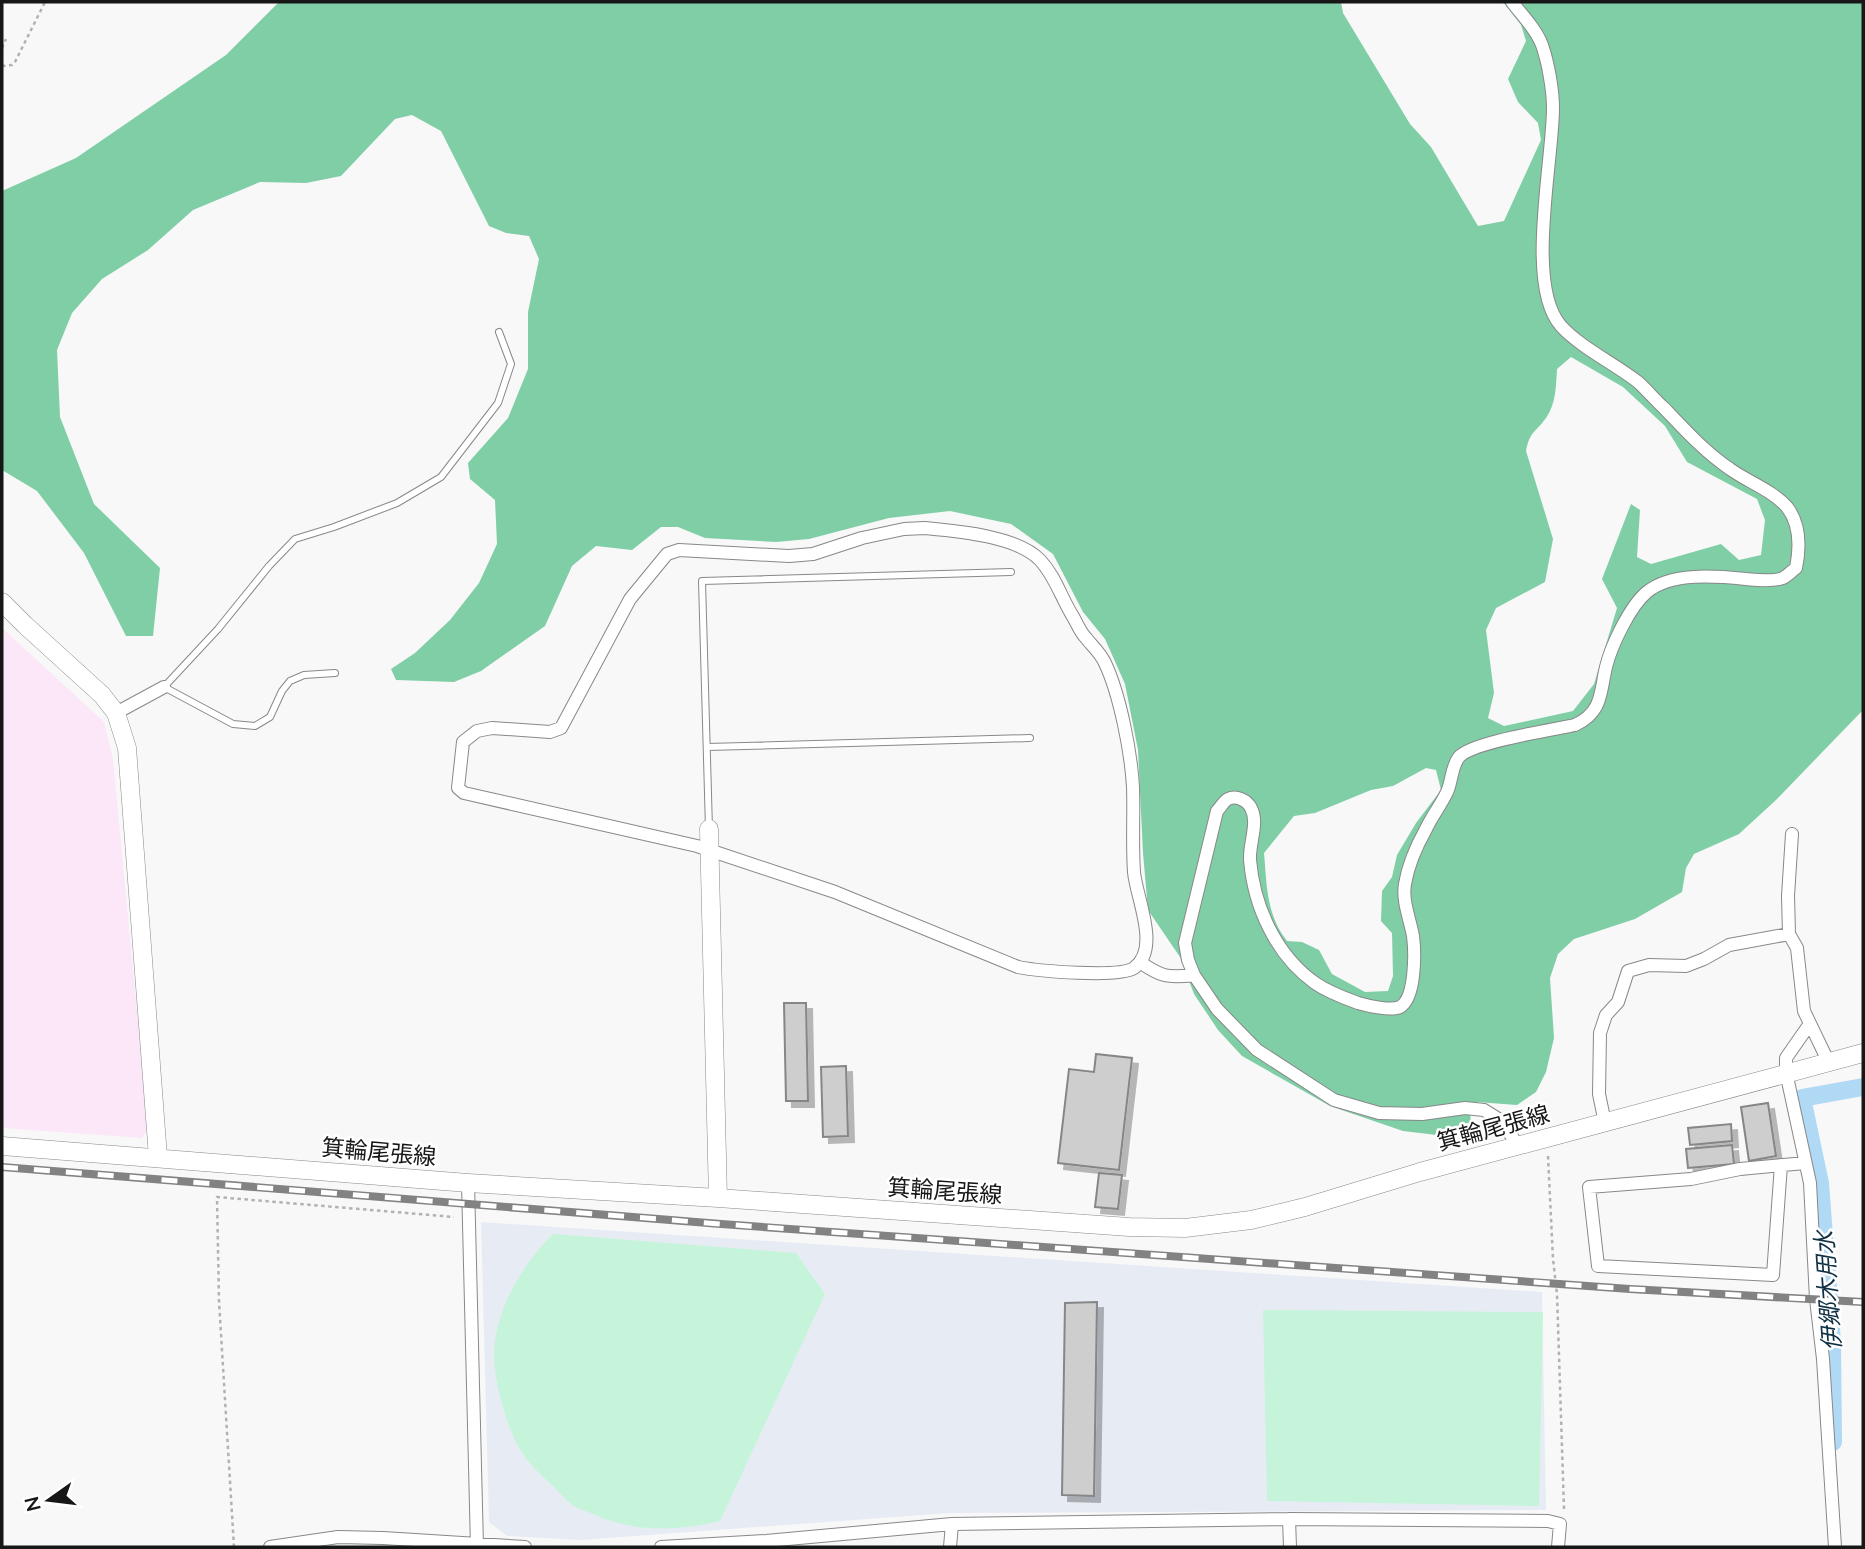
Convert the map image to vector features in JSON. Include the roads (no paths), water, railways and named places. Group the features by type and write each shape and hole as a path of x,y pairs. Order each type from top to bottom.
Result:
{"main road":[{"path":"2,602 102,695 116,713 127,748 158,1157"},
{"path":"709,829 718,1198"},
{"name":"箕輪尾張線","path":"2,1146 468,1183 1129,1227 1185,1228 1251,1220 1305,1207 1420,1172 1863,1052"}],"street":[{"path":"1512,2 1542,44 1553,106 1542,253 1544,288 1551,312 1561,326 1639,383 1700,446 1730,470 1776,496 1789,509 1800,547 1796,568 1781,579 1690,577 1652,588 1643,595 1620,628 1606,666 1598,705 1587,719 1575,725 1488,744 1469,750 1458,758 1449,789 1425,829 1405,886 1413,937 1413,959 1408,999 1400,1007 1385,1008 1362,1004 1335,995 1300,972 1278,945 1254,890 1250,857 1254,826 1252,809 1245,801 1237,798 1228,799 1217,811 1185,943 1194,975 1217,1009 1256,1050 1334,1100 1379,1113 1422,1114 1465,1108 1484,1110 1500,1120 1516,1147"},
{"path":"925,528 965,532 1020,546 1039,559 1050,572 1085,637 1100,652 1119,702 1133,785 1134,874 1146,923 1146,947 1139,962 1132,969 1115,973 1039,971 1018,967 835,892 697,846 464,793 458,788 463,742 477,731 492,728 550,732 561,728 630,599 667,554 679,550 789,556 813,554 862,538 904,529 925,528"},
{"path":"116,713 164,687"},
{"path":"1793,834 1788,896 1789,934 1797,948 1804,1011 1828,1062"},
{"path":"1605,1122 1599,1094 1601,1033 1606,1015 1618,1002 1628,971 1649,965 1686,966 1729,945 1789,934"},
{"path":"1139,962 1157,975 1194,975"},
{"path":"1809,1025 1786,1058 1786,1072 1810,1183 1835,1547"},
{"path":"1781,1165 1773,1275 1598,1266 1590,1187 1691,1179 1741,1169 1781,1165 1805,1163"},
{"path":"468,1183 477,1545"},
{"path":"1289,1519 1290,1547"},
{"path":"661,1547 766,1544 952,1524 1289,1519 1548,1521 1560,1524 1559,1547"},
{"path":"950,1547 952,1524"},
{"path":"270,1547 338,1537 525,1547"}],"lane":[{"path":"335,673 304,675 290,681 282,691 270,717 255,726 233,724 164,687 295,539 397,503 441,477 498,403 511,364 499,332"},
{"path":"709,829 702,581 1012,572"},
{"path":"707,747 1030,738"}],"waterway":[{"name":"伊郷木用水","path":"1833,1442 1832,1342 1820,1183 1802,1098 1863,1087"}],"railway":[{"path":"2,1167 721,1224 1630,1289 1863,1302"}]}
